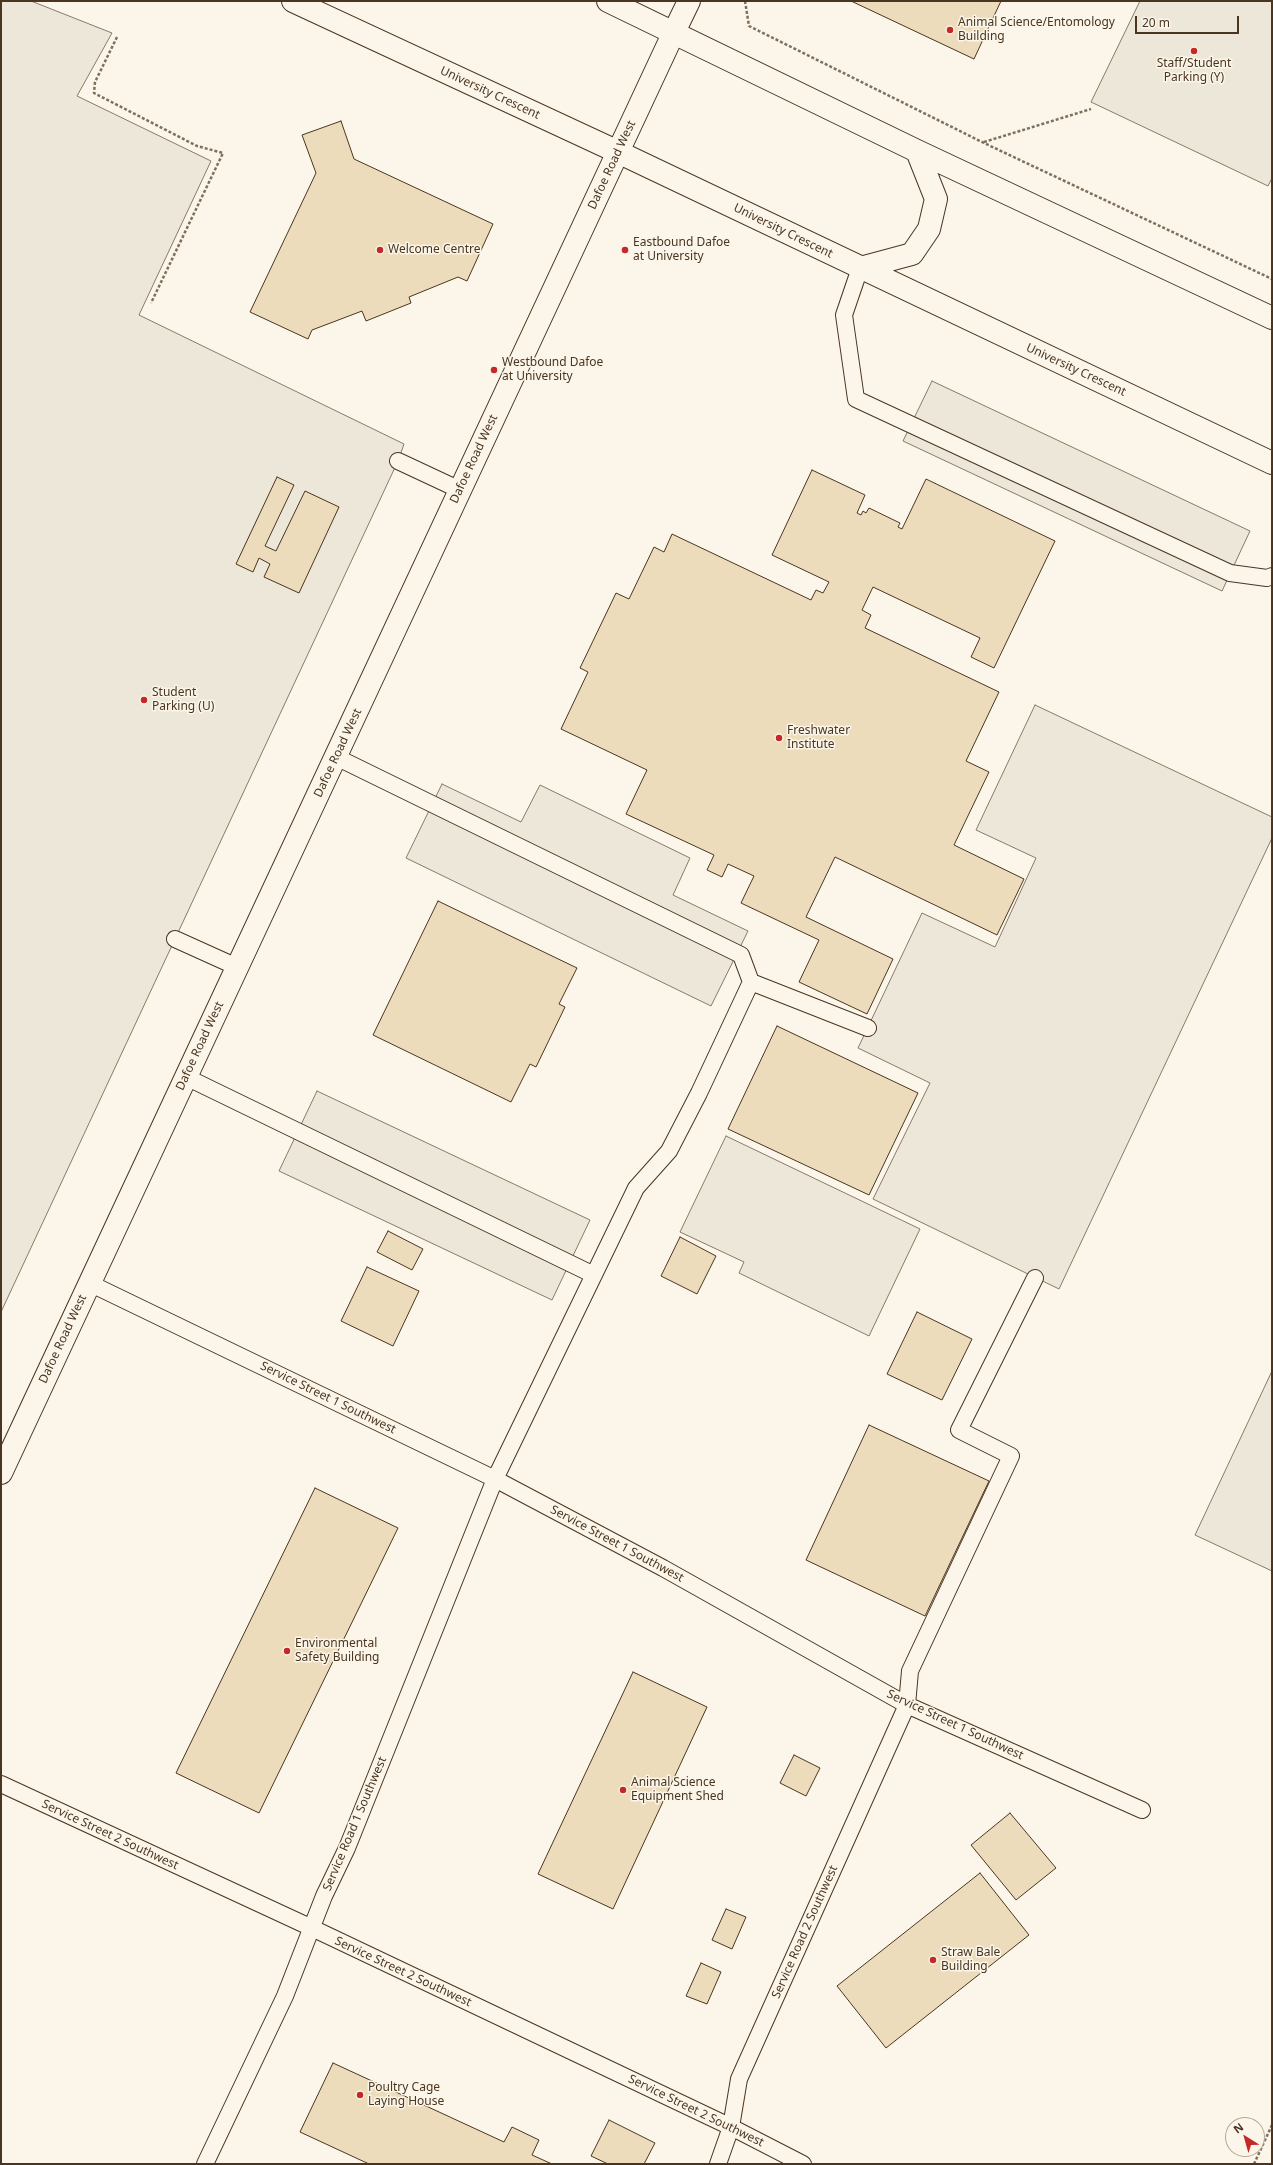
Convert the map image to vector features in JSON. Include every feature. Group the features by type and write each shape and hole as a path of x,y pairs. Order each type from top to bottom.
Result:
{"street":[{"name":"University Crescent","path":"293,1 618,152 1272,463"},
{"path":"608,1 916,151 1272,318"},
{"name":"Dafoe Road West","path":"1,1473 689,1"},
{"path":"860,268 912,254 929,229 936,199 916,151"}],"lane":[{"path":"860,268 844,315 856,399 1230,573 1267,578 1272,576"},
{"path":"398,461 460,490"},
{"path":"336,757 742,955 751,982 868,1028"},
{"path":"175,939 237,967"},
{"name":"Service Road 1 Southwest","path":"205,2164 285,1996 324,1896 346,1848 495,1479 636,1188 669,1151 751,982"},
{"path":"186,1077 594,1275"},
{"name":"Service Road 2 Southwest","path":"718,2164 731,2127 739,2080 907,1704 910,1671 1011,1456 959,1430 1035,1278"},
{"name":"Service Street 1 Southwest","path":"89,1282 495,1479 663,1568 907,1704 1142,1810"},
{"name":"Service Street 2 Southwest","path":"1,1784 312,1928 731,2127 803,2164"}],"path":[{"path":"745,1 749,26 984,142 1272,278"},
{"path":"117,38 95,82 94,93 197,146 223,153 151,303"},
{"path":"984,142 1091,109"},
{"path":"1254,2164 1272,2125"}],"shaded area":[{"name":"Student Parking (U)","path":"1,1 31,1 112,33 77,96 211,161 139,315 404,444 398,461 1,1312"},
{"name":"Staff/Student Parking (Y)","path":"1140,1 1272,1 1272,178 1268,186 1091,102"},
{"path":"932,381 1250,531 1222,591 903,441"},
{"path":"1035,705 1272,817 1272,838 1059,1289 873,1199 930,1083 858,1048 922,913 995,947 1036,858 976,830"},
{"path":"442,784 521,822 540,785 690,858 673,895 748,931 711,1006 406,858"},
{"path":"317,1091 590,1220 552,1300 279,1171"},
{"path":"726,1136 920,1229 869,1336 739,1273 744,1262 680,1232"},
{"path":"1272,1371 1272,1571 1195,1535"}],"building":[{"name":"Animal Science/Entomology Building","path":"851,1 1001,1 974,59"},
{"name":"Welcome Centre","path":"341,121 354,159 493,224 467,281 458,277 409,297 411,303 366,321 362,311 312,330 308,339 250,312 316,173 302,135"},
{"name":"Freshwater Institute","path":"812,470 865,495 857,513 861,515 863,511 866,513 869,508 900,523 898,527 902,529 926,479 1055,541 994,668 971,657 980,638 873,587 862,610 871,615 865,628 999,692 966,761 989,772 954,845 1024,879 997,935 835,857 806,917 893,959 867,1014 799,982 819,940 741,903 754,876 728,864 722,877 707,870 714,855 626,814 647,770 561,729 588,672 580,668 616,593 629,599 654,547 664,552 672,534 811,600 816,590 823,593 829,582 772,555"},
{"path":"277,477 294,485 265,546 276,551 305,491 339,507 299,593 264,577 270,564 259,558 253,572 236,564"},
{"path":"438,901 577,968 559,1004 565,1007 536,1067 530,1064 511,1102 373,1035"},
{"path":"777,1026 918,1093 869,1195 728,1129"},
{"path":"388,1231 423,1249 412,1270 377,1252"},
{"path":"680,1237 716,1256 697,1294 661,1276"},
{"path":"367,1267 419,1291 393,1346 341,1321"},
{"path":"917,1312 972,1339 942,1400 887,1374"},
{"path":"869,1425 989,1481 925,1616 806,1560"},
{"name":"Environmental Safety Building","path":"315,1488 398,1528 259,1813 176,1773"},
{"name":"Animal Science Equipment Shed","path":"633,1672 707,1707 613,1909 538,1874"},
{"path":"794,1755 820,1768 806,1796 780,1783"},
{"path":"1010,1813 1056,1868 1016,1900 971,1845"},
{"name":"Straw Bale Building","path":"980,1873 1029,1935 886,2048 837,1986"},
{"path":"726,1909 746,1917 732,1949 712,1940"},
{"path":"701,1963 721,1972 707,2004 686,1996"},
{"name":"Poultry Cage Laying House","path":"333,2063 504,2142 512,2127 539,2140 532,2155 552,2164 369,2164 300,2132"},
{"path":"609,2120 655,2143 644,2164 608,2164 591,2156"}],"place":[{"name":"Animal Science/Entomology Building","path":"950,30"},
{"name":"Staff/Student Parking (Y)","path":"1194,51"},
{"name":"Welcome Centre","path":"380,250"},
{"name":"Eastbound Dafoe at University","path":"625,250"},
{"name":"Westbound Dafoe at University","path":"494,370"},
{"name":"Student Parking (U)","path":"144,700"},
{"name":"Freshwater Institute","path":"779,738"},
{"name":"Environmental Safety Building","path":"287,1651"},
{"name":"Animal Science Equipment Shed","path":"623,1790"},
{"name":"Straw Bale Building","path":"933,1960"},
{"name":"Poultry Cage Laying House","path":"360,2095"}]}
